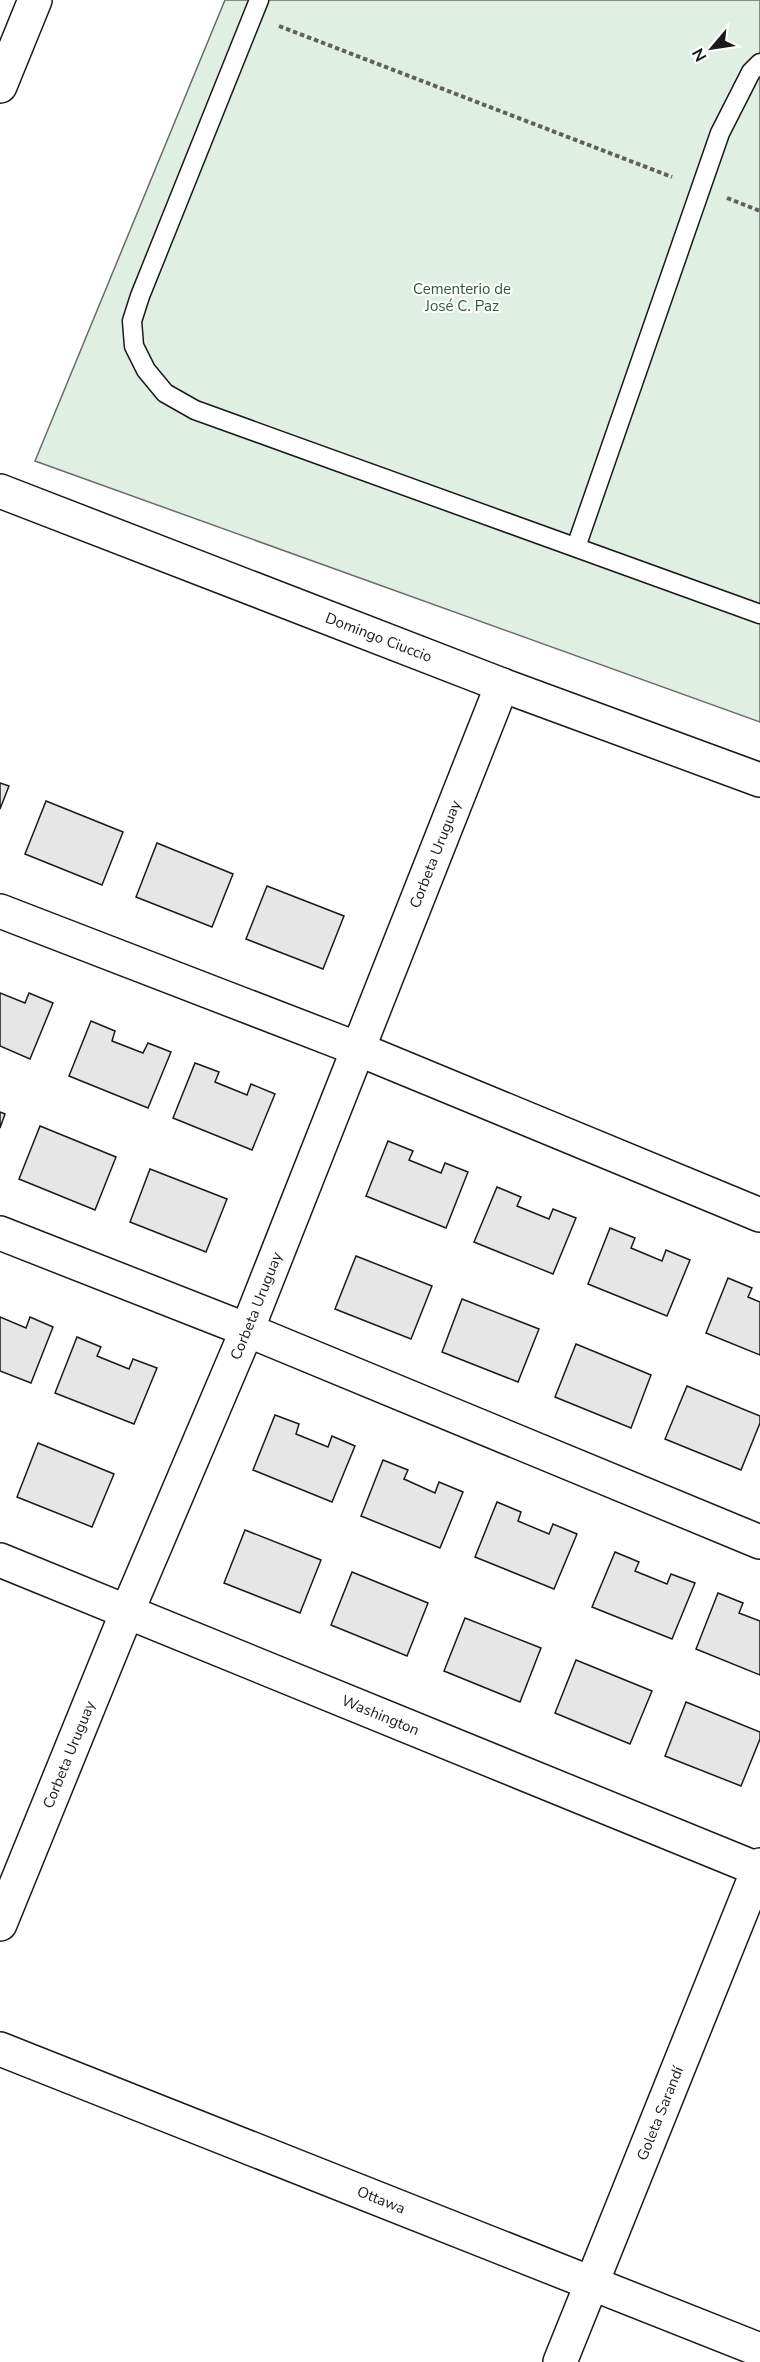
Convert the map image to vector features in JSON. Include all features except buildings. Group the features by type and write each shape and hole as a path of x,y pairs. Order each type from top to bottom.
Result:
{"street":[{"path":"0,86 35,0"},
{"name":"Domingo Ciuccio","path":"0,491 502,685 760,780"},
{"name":"Corbeta Uruguay","path":"0,1924 127,1612 247,1330 502,685"},
{"path":"0,911 358,1049 760,1215"},
{"path":"0,1233 247,1330 760,1542"},
{"name":"Washington","path":"0,1560 759,1868"},
{"name":"Goleta Sarandí","path":"560,2362 759,1868"},
{"name":"Ottawa","path":"0,2049 760,2350"}],"lane":[{"path":"256,8 132,321 134,346 146,370 165,393 195,410 760,614"},
{"path":"576,547 720,133 751,72 760,63"}],"path":[{"path":"256,8 760,211"}],"green space":[{"name":"Cementerio de José C. Paz","path":"225,0 760,0 760,722 35,461"}]}
